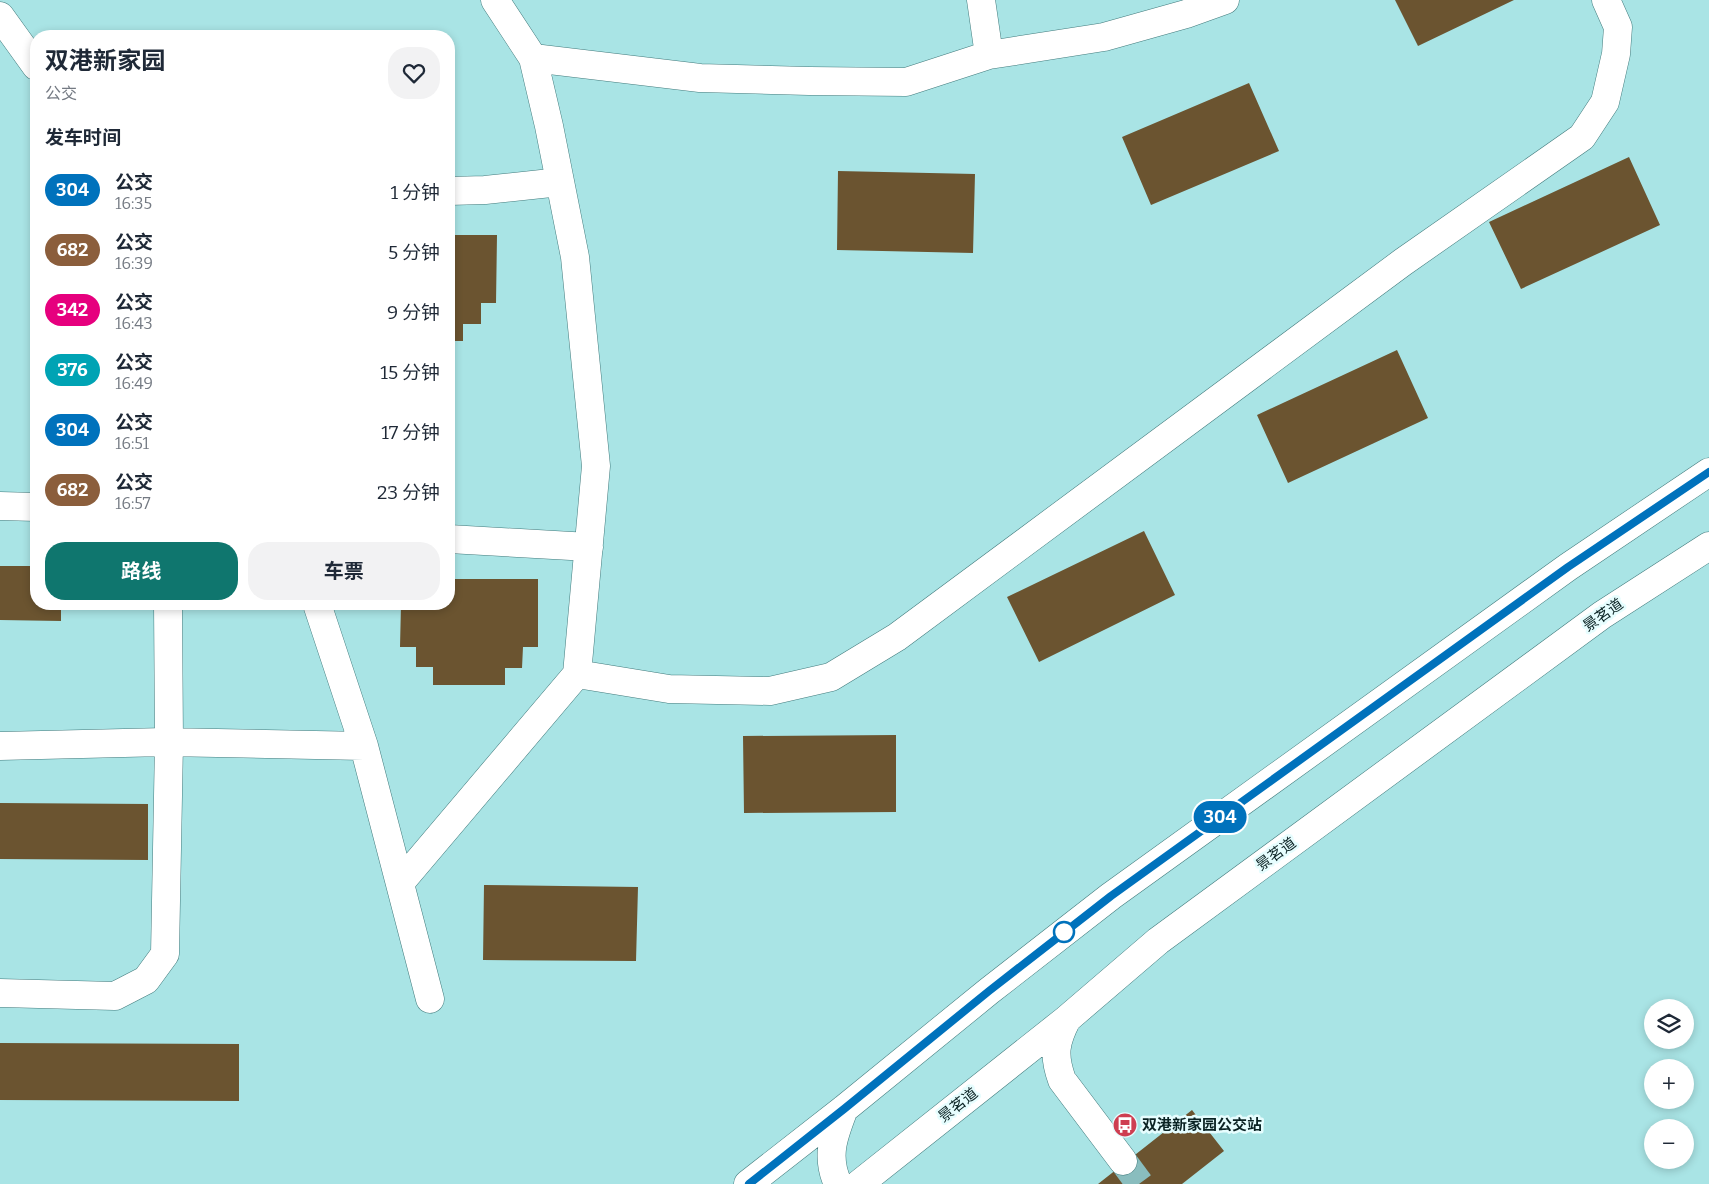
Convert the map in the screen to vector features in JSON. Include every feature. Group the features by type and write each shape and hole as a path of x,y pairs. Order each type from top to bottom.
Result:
{"street":[{"path":"400,883 577,674 596,466 575,257 533,58 495,0"},
{"path":"980,0 989,55"},
{"path":"533,58 700,78 906,82 989,55 1104,37 1186,14 1225,0"},
{"path":"577,674 669,689 770,691 831,677 897,637 1403,262 1582,137 1605,102 1616,54 1618,27 1606,0"},
{"path":"0,16 30,58"},
{"path":"455,191 485,190 560,182"},
{"path":"748,1184 1111,896 1568,567 1709,472"},
{"path":"0,506 30,507"},
{"path":"455,539 589,547"},
{"name":"景茗道","path":"859,1184 1067,1019 1158,941 1602,615 1709,546"},
{"path":"0,993 115,996 146,980 165,954 169,743 168,610"},
{"path":"319,610 364,746 430,999"},
{"path":"0,746 169,743 364,746"},
{"path":"1067,1019 1059,1034 1056,1046 1058,1069 1062,1080 1123,1161"},
{"path":"838,1184 831,1157 832,1139 844,1109"}],"building":[{"path":"1395,0 1514,0 1418,46"},
{"path":"1249,83 1279,151 1151,205 1122,137"},
{"path":"1629,157 1660,225 1521,289 1489,222"},
{"path":"838,171 975,174 973,253 837,250"},
{"path":"455,235 497,235 496,303 481,303 481,324 463,324 463,341 455,341"},
{"path":"1397,350 1428,418 1288,483 1257,415"},
{"path":"1144,531 1175,595 1039,662 1007,597"},
{"path":"0,566 30,566 30,610 61,610 61,621 0,620"},
{"path":"455,579 538,579 538,647 523,647 522,668 505,668 505,685 433,685 433,667 416,667 416,647 400,647 401,610 455,610"},
{"path":"896,735 896,812 744,813 743,736"},
{"path":"0,803 148,804 148,860 0,859"},
{"path":"484,885 638,887 636,961 483,960"},
{"path":"0,1043 239,1044 239,1101 0,1100"},
{"path":"1192,1110 1224,1151 1182,1184 1098,1184"}],"tunnel":[{"path":"1123,1161 1140,1184"}],"bus line":[{"name":"304","path":"749,1184 989,991 1111,896 1568,567 1709,472"}],"place":[{"name":"双港新家园公交站","path":"1125,1125"}]}
